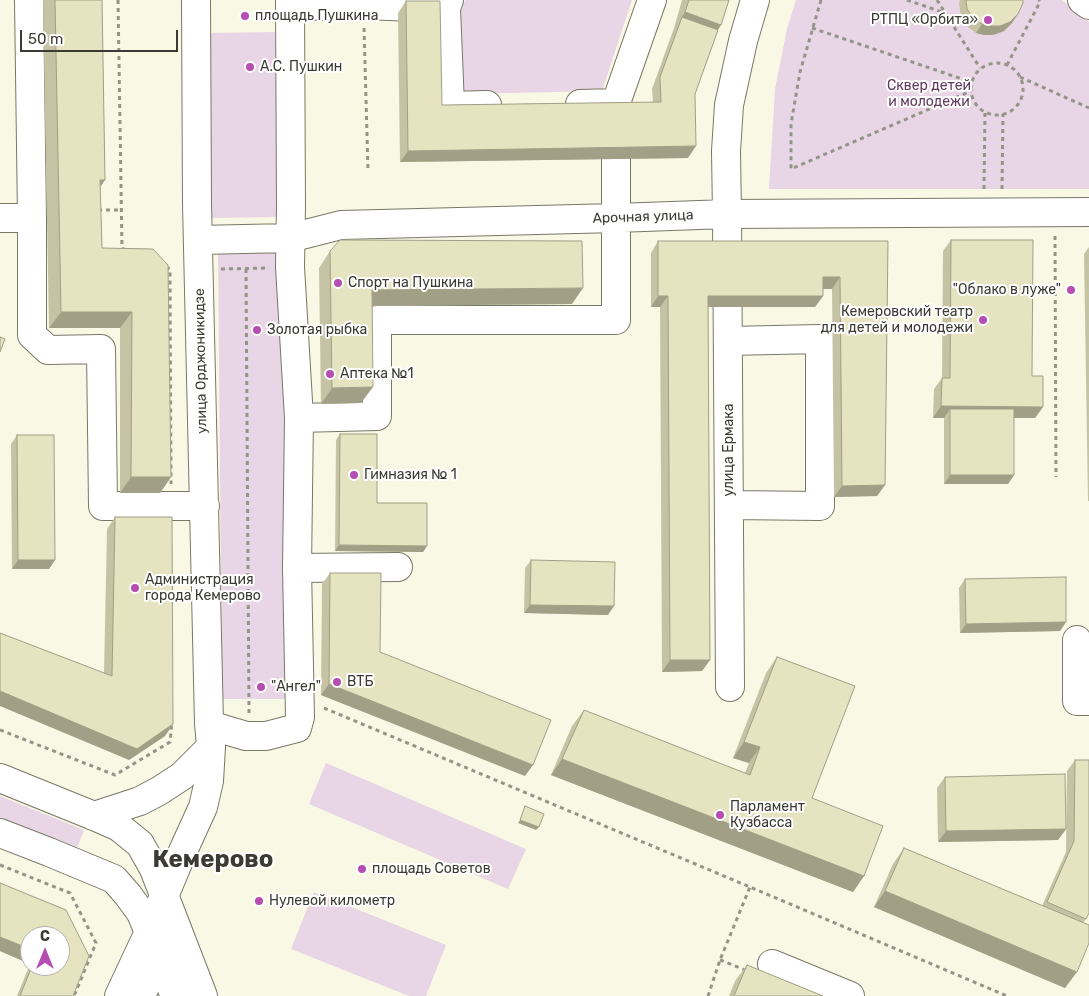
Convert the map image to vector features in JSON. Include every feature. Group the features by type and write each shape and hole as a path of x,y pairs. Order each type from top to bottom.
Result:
{"street":[{"path":"29,0 32,335 48,350 101,349 103,506 205,506"},
{"name":"улица Орджоникидзе","path":"154,944 164,895 203,807 210,781 198,240 196,0"},
{"path":"299,418 377,416 377,320 616,320 616,103 652,0"},
{"name":"улица Ермака","path":"730,687 728,214 726,151 729,106 743,41 755,0"},
{"path":"1082,0 1089,5"},
{"path":"94,816 140,801 182,776 210,735 219,728 246,736 266,736 297,728 309,711 297,568 299,418 290,267 290,3 364,5 447,4 450,106 508,105"},
{"path":"557,104 616,103"},
{"name":"Арочная улица","path":"198,240 290,238 341,225 728,214 1089,212"},
{"path":"0,218 32,218"},
{"path":"728,341 820,339 820,506 729,506"},
{"path":"297,568 398,567"},
{"path":"1077,640 1077,701 1089,701"},
{"path":"0,778 119,827 140,844 154,870 203,996"},
{"path":"0,833 114,879 136,907 154,944 175,996"},
{"path":"119,996 154,944"},
{"path":"141,996 154,944"},
{"path":"772,964 850,996"}],"path":[{"path":"118,0 122,248 130,252"},
{"path":"821,0 800,72 791,124 792,170 970,91"},
{"path":"906,0 945,13"},
{"path":"937,0 980,68"},
{"path":"1007,64 1040,2 1039,0"},
{"path":"364,5 368,170"},
{"path":"812,28 971,82"},
{"path":"998,62 1007,64 1015,69 1020,77 1023,86 1022,95 1012,110 994,115 985,112 973,99 970,91 971,82 980,68 998,62"},
{"path":"1020,77 1089,108"},
{"path":"984,190 985,112"},
{"path":"1002,212 1003,114"},
{"path":"92,210 122,210"},
{"path":"1055,232 1056,477"},
{"path":"162,266 170,269 171,506"},
{"path":"246,268 249,719"},
{"path":"212,269 270,268"},
{"path":"309,711 750,887 1008,996"},
{"path":"0,730 115,775 170,742 172,721"},
{"path":"0,865 70,893 96,943 74,996"},
{"path":"708,996 720,960 750,887"}],"green space":[{"path":"465,0 632,0 602,91 463,94 460,13"},
{"name":"Сквер детей и молодежи","path":"796,0 1062,0 1089,22 1089,189 769,189 775,89 787,29"},
{"path":"275,32 279,217 211,218 208,33"},
{"path":"285,247 288,699 222,699 218,248"},
{"path":"326,763 526,849 508,889 309,804"},
{"path":"0,796 84,830 76,851 0,820"},
{"path":"314,892 446,945 426,996 409,996 291,949"}],"building":[{"path":"55,0 102,0 105,180 100,180 102,248 153,249 168,265 171,477 131,477 132,312 61,312"},
{"path":"689,0 729,0 721,25 685,12"},
{"name":"РТПЦ «Орбита»","path":"966,0 1023,0 1023,3 1018,14 1010,22 1000,26 991,26 982,24 974,19 967,9"},
{"path":"406,1 440,1 442,105 661,102 660,77 682,17 718,30 695,94 696,146 408,151"},
{"path":"340,240 582,241 583,288 372,290 373,387 332,388 330,251"},
{"name":"Кемеровский театр для детей и молодежи","path":"951,240 1033,240 1032,376 1043,376 1043,407 941,406 942,378 950,378"},
{"path":"658,241 888,241 885,485 842,486 840,277 823,277 823,296 708,296 710,660 670,660 668,296 658,296"},
{"path":"0,337 5,339 0,352"},
{"path":"950,409 1014,409 1014,475 950,475"},
{"name":"Гимназия № 1","path":"340,434 377,434 377,503 427,503 427,546 339,545"},
{"path":"17,435 54,435 55,560 18,560"},
{"name":"Администрация города Кемерово","path":"115,517 172,517 173,724 137,749 0,691 0,633 112,676"},
{"path":"531,560 615,562 614,606 530,605"},
{"path":"330,573 381,573 380,652 551,720 533,765 329,684"},
{"path":"1066,577 1066,622 966,624 965,579"},
{"path":"777,657 855,686 812,798 883,826 864,876 562,759 584,710 750,775 760,747 744,742"},
{"path":"1075,760 1089,760 1089,913 1086,919 1047,902 1074,841"},
{"path":"1065,774 1066,829 946,831 945,777"},
{"path":"525,806 544,814 539,827 520,820"},
{"path":"904,848 1089,925 1089,943 1077,972 885,891"},
{"path":"0,883 66,910 89,956 73,996 20,996 28,976 70,976 70,926 20,926 20,945 0,937"},
{"path":"747,965 823,996 734,996"}],"place":[{"name":"площадь Пушкина","path":"245,16"},
{"name":"РТПЦ «Орбита»","path":"988,20"},
{"name":"А.С. Пушкин","path":"250,67"},
{"name":"Спорт на Пушкина","path":"338,283"},
{"name":"\"Облако в луже\"","path":"1071,290"},
{"name":"Кемеровский театр для детей и молодежи","path":"983,320"},
{"name":"Золотая рыбка","path":"257,330"},
{"name":"Аптека №1","path":"330,374"},
{"name":"Гимназия № 1","path":"354,475"},
{"name":"Администрация города Кемерово","path":"135,588"},
{"name":"ВТБ","path":"337,682"},
{"name":"\"Ангел\"","path":"261,687"},
{"name":"Парламент Кузбасса","path":"720,815"},
{"name":"площадь Советов","path":"362,869"},
{"name":"Нулевой километр","path":"259,901"}],"district":[{"name":"Кемерово","path":"213,860"}]}
